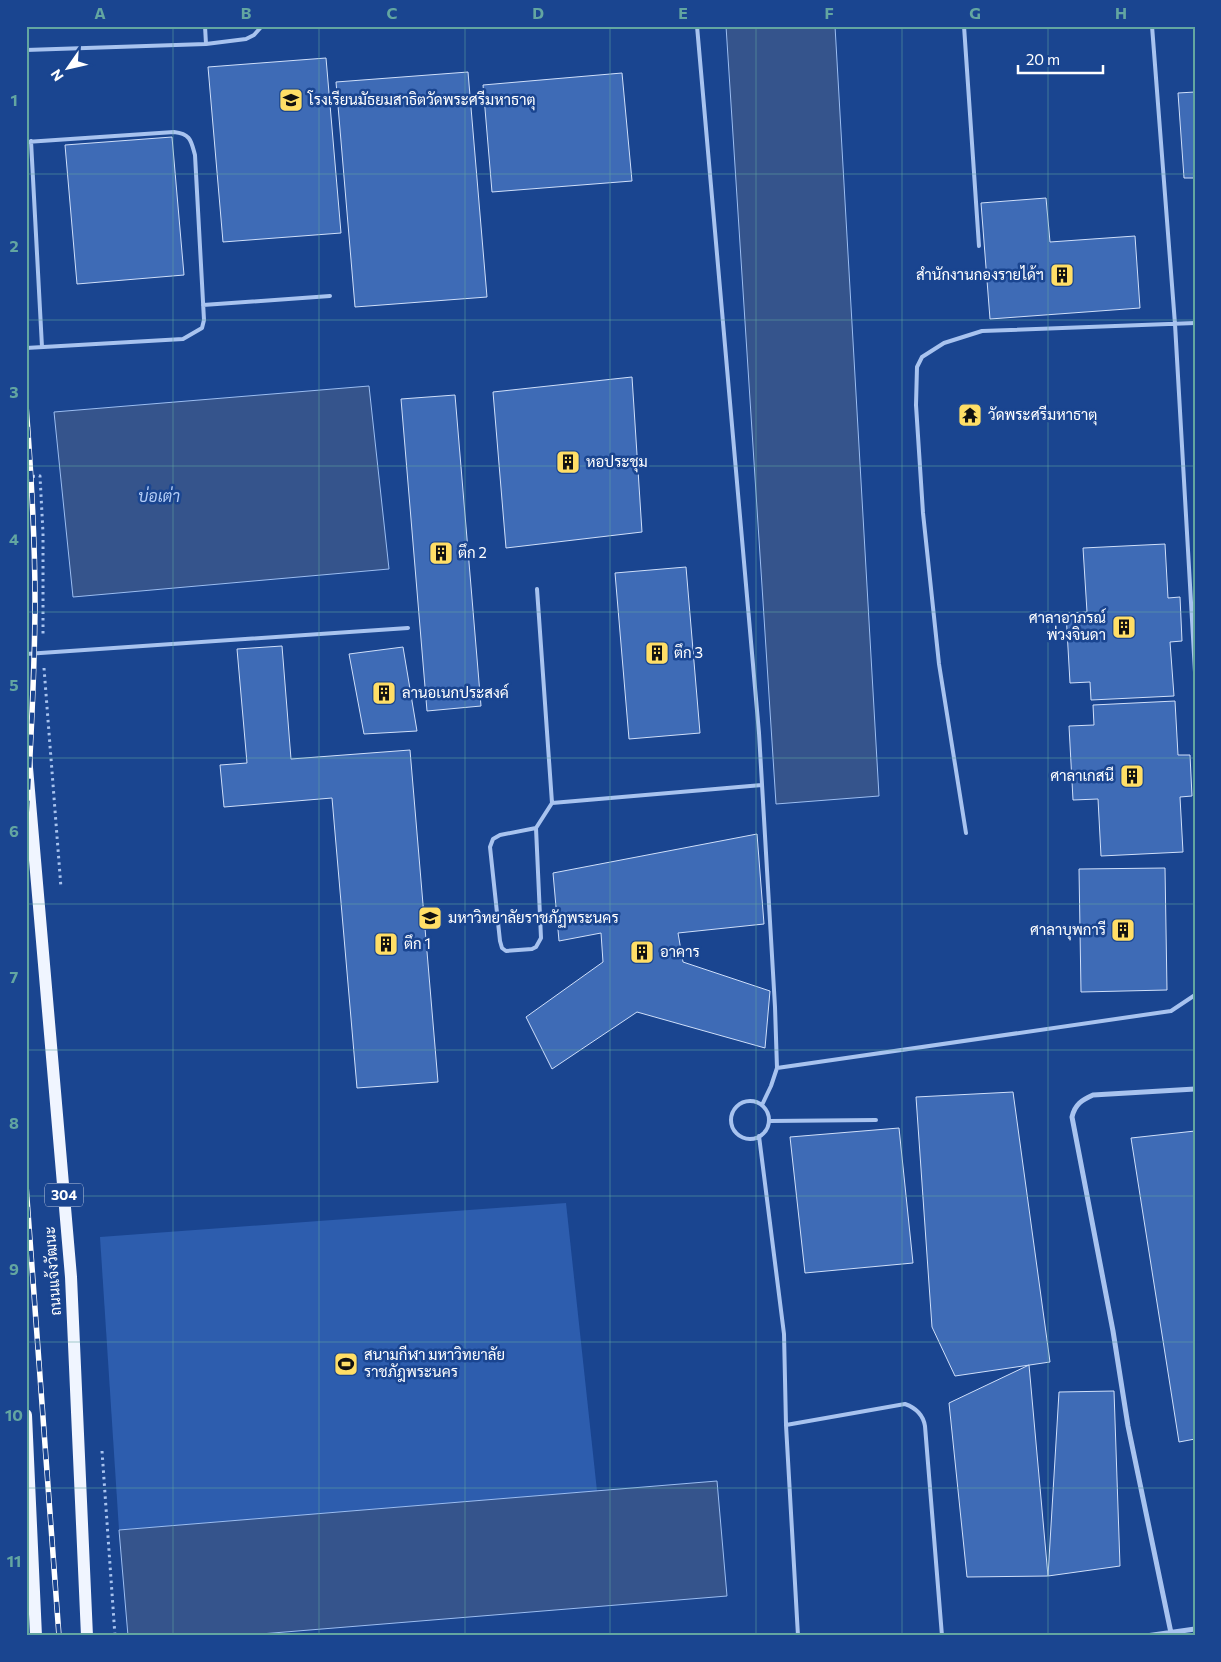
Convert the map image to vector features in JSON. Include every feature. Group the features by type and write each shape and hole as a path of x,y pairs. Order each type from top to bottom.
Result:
{"main road":[{"name":"ถนนแจ้งวัฒนะ","path":"26,756 71,1277 87,1636"},
{"path":"26,1415 36,1636"}],"street":[{"path":"1171,1633 1128,1426 1113,1331 1072,1117 1074,1108 1082,1100 1093,1095 1195,1089"},
{"path":"1146,1636 1195,1629"}],"lane":[{"path":"204,26 206,44"},
{"path":"26,50 206,44 246,39 262,26"},
{"path":"697,26 759,733 776,1007 777,1068 762,1104"},
{"path":"964,26 979,246"},
{"path":"1152,26 1175,324 1195,672"},
{"path":"26,348 183,339 202,328 204,305 195,155 190,139 184,133 174,132 29,142 42,347"},
{"path":"204,305 330,296"},
{"path":"966,833 939,664 924,522 916,405 917,367 922,357 944,343 982,331 1195,323"},
{"path":"536,590 552,803 536,828 542,938 536,947 532,949 506,951 502,948 500,941 490,847 493,839 500,834 536,828"},
{"path":"26,654 408,628"},
{"path":"552,803 762,785"},
{"path":"777,1068 1171,1011 1195,995"},
{"path":"750,1100 762,1104 769,1115 768,1127 759,1136 746,1138 740,1136 732,1126 732,1114 739,1104 750,1100"},
{"path":"769,1121 876,1120"},
{"path":"759,1136 784,1334 786,1425 798,1636"},
{"path":"786,1425 905,1404 919,1412 924,1419 925,1426 942,1636"}],"path":[{"path":"26,477 40,476 44,533"}],"shaded area":[{"name":"สนามกีฬา มหาวิทยาลัย ราชภัฎพระนคร","path":"566,1203 597,1491 119,1530 100,1237"}],"water":[{"path":"726,26 835,26 879,796 776,804"},
{"name":"บ่อเต่า","path":"369,386 389,569 73,597 54,412"},
{"path":"717,1481 727,1596 236,1636 128,1636 119,1530"}],"building":[{"path":"326,58 341,233 223,242 208,67"},
{"path":"468,72 487,297 355,307 336,82"},
{"path":"622,73 632,181 492,192 483,85"},
{"path":"1195,92 1195,178 1184,178 1178,93"},
{"path":"172,137 184,275 77,284 65,145"},
{"name":"สำนักงานกองรายได้ฯ","path":"1046,198 1050,242 1135,236 1140,308 990,319 981,203"},
{"name":"หอประชุม","path":"632,377 642,532 506,548 493,392"},
{"name":"ตึก 2","path":"455,395 481,706 427,711 401,399"},
{"name":"ศาลาอาภรณ์ พ่วงจินดา","path":"1165,544 1168,598 1180,597 1182,641 1170,642 1174,696 1091,700 1090,682 1070,683 1066,613 1087,612 1083,548"},
{"name":"ตึก 3","path":"686,567 700,733 629,739 615,573"},
{"name":"ตึก 1","path":"282,646 291,759 410,750 438,1082 357,1088 332,798 224,807 220,765 247,763 237,649"},
{"name":"ลานอเนกประสงค์","path":"403,647 417,731 364,734 349,654"},
{"name":"ศาลาเกสนี","path":"1175,701 1178,755 1190,755 1192,796 1180,797 1183,852 1101,856 1098,799 1073,800 1069,726 1094,725 1093,705"},
{"name":"อาคาร","path":"757,834 764,924 678,933 683,962 770,991 765,1048 637,1012 552,1069 526,1017 603,962 601,933 559,941 553,873"},
{"name":"ศาลาบุพการี","path":"1165,868 1167,990 1081,992 1079,869"},
{"path":"1013,1092 1050,1362 955,1376 932,1327 916,1097"},
{"path":"899,1128 913,1263 805,1273 790,1137"},
{"path":"1195,1131 1195,1439 1179,1442 1131,1138"},
{"path":"1029,1365 1048,1576 967,1577 949,1403"},
{"path":"1114,1391 1120,1566 1048,1576 1059,1392"}],"railway":[{"path":"26,405 35,601 26,832"},
{"path":"26,1185 59,1636"}],"place":[{"name":"โรงเรียนมัธยมสาธิตวัดพระศรีมหาธาตุ","path":"291,100"},
{"name":"สำนักงานกองรายได้ฯ","path":"1062,275"},
{"name":"วัดพระศรีมหาธาตุ","path":"970,415"},
{"name":"หอประชุม","path":"568,462"},
{"name":"ตึก 2","path":"441,553"},
{"name":"ศาลาอาภรณ์ พ่วงจินดา","path":"1124,627"},
{"name":"ตึก 3","path":"657,653"},
{"name":"ลานอเนกประสงค์","path":"384,693"},
{"name":"ศาลาเกสนี","path":"1132,776"},
{"name":"มหาวิทยาลัยราชภัฏพระนคร","path":"430,918"},
{"name":"ศาลาบุพการี","path":"1123,930"},
{"name":"ตึก 1","path":"386,944"},
{"name":"อาคาร","path":"642,952"},
{"name":"สนามกีฬา มหาวิทยาลัย ราชภัฎพระนคร","path":"346,1364"}]}
